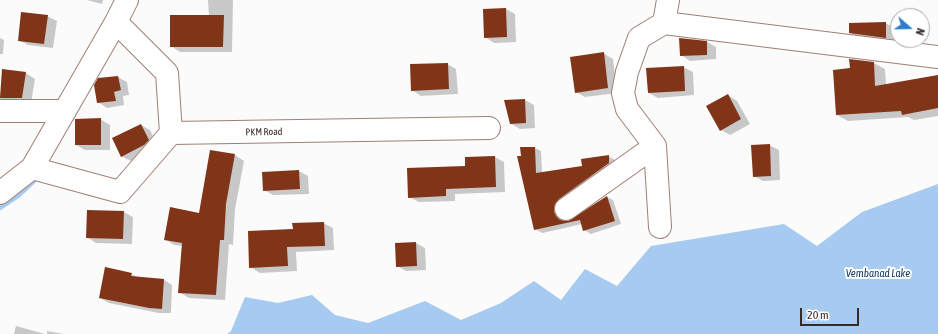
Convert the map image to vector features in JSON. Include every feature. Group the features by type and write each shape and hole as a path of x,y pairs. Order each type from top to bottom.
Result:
{"street":[{"path":"0,193 32,168 66,111 127,0"},
{"path":"664,23 668,0"},
{"path":"32,168 120,192 170,133 166,74 116,22"},
{"path":"660,227 655,146 627,109 623,93 639,38 664,23 938,57"},
{"path":"0,111 66,111"},
{"name":"PKM Road","path":"170,133 489,128"},
{"path":"566,209 655,146"}],"water":[{"name":"Vembanad Lake","path":"938,184 938,334 227,334 231,331 245,297 278,303 312,295 335,315 368,323 425,301 461,320 501,303 534,281 561,300 585,269 617,286 651,246 784,224 817,246 862,212"}],"building":[{"path":"506,8 507,37 484,38 483,9"},
{"path":"21,12 48,15 44,44 18,41"},
{"path":"170,15 224,15 223,47 170,47"},
{"path":"886,22 886,38 849,33 849,23"},
{"path":"679,38 707,41 707,55 680,56"},
{"path":"604,52 608,88 575,93 570,57"},
{"path":"849,59 874,62 875,86 938,75 938,108 902,115 901,111 836,115 833,70 850,68"},
{"path":"448,63 449,89 411,91 410,64"},
{"path":"684,66 685,91 648,93 646,68"},
{"path":"2,69 26,72 22,98 0,98"},
{"path":"118,76 121,90 114,92 116,101 97,103 94,85 98,78"},
{"path":"728,94 741,119 720,131 706,106"},
{"path":"525,99 526,123 510,124 504,100"},
{"path":"101,118 101,145 75,145 75,119"},
{"path":"141,124 149,140 144,145 121,157 112,138"},
{"path":"770,144 771,176 753,177 751,145"},
{"path":"520,147 535,147 536,173 582,166 581,159 609,155 609,163 559,199 555,204 554,211 560,220 568,221 607,196 615,221 583,231 580,220 534,230 517,156 521,156"},
{"path":"210,150 235,154 226,204 224,240 220,240 216,295 178,293 182,243 164,240 170,207 199,213"},
{"path":"495,156 496,187 446,189 446,196 408,198 407,168 465,166 465,157"},
{"path":"299,170 300,189 263,191 262,172"},
{"path":"87,210 124,211 123,239 86,238"},
{"path":"324,222 325,246 287,247 288,266 249,268 248,231 293,229 292,223"},
{"path":"416,242 417,266 396,267 395,243"},
{"path":"105,267 132,273 131,276 164,279 162,309 149,308 99,298"}],"waterway":[{"path":"0,207 18,195 36,178"}]}
